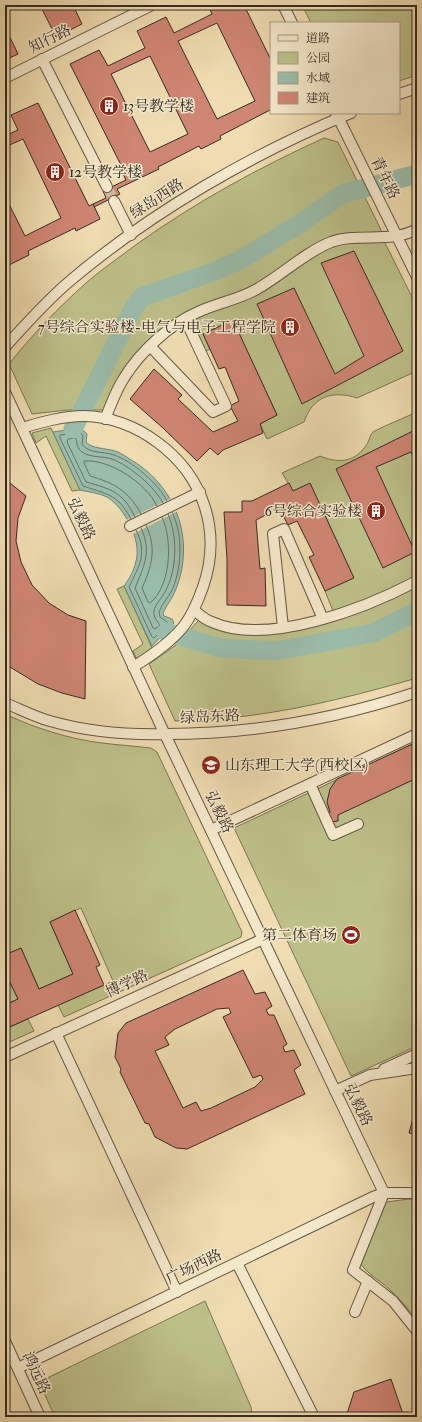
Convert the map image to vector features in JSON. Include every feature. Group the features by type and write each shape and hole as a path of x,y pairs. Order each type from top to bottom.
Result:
{"street":[{"path":"283,5 292,22"},
{"name":"知行路","path":"5,78 145,7"},
{"path":"42,59 107,187"},
{"path":"400,94 417,88"},
{"name":"青年路","path":"337,116 417,278"},
{"name":"绿岛西路","path":"5,347 70,281 131,235 223,176 337,116"},
{"path":"114,201 131,235"},
{"path":"105,419 124,378 135,362 163,334 196,312 249,294 268,283 314,251 331,243 348,238 397,237 417,229"},
{"path":"150,346 213,412 226,406 185,319"},
{"name":"弘毅路","path":"5,392 133,667 384,1193"},
{"path":"22,428 66,418 85,416 124,423 141,430 168,450 191,476 200,492 209,525 211,542 210,559 206,577 194,610 183,627 170,640 156,652 133,667"},
{"path":"130,526 200,492"},
{"path":"283,627 273,534 284,529 324,619"},
{"path":"194,610 211,622 234,628 261,630 324,619 369,604 417,581"},
{"name":"绿岛东路","path":"5,703 49,721 94,730 143,735 192,734 245,731 293,724 417,692"},
{"path":"211,830 417,734"},
{"path":"310,784 333,835 358,824"},
{"name":"博学路","path":"5,1057 262,939"},
{"path":"56,1034 177,1292"},
{"path":"335,1091 417,1054"},
{"path":"370,1075 417,1068"},
{"path":"417,1193 384,1193 354,1270 393,1301 417,1331"},
{"name":"广场西路","path":"18,1368 384,1193"},
{"path":"237,1263 314,1417"},
{"path":"355,1312 368,1281"},
{"name":"鸿远路","path":"5,1341 40,1417"}],"green space":[{"path":"302,5 417,5 417,75 400,81 400,22 310,22"},
{"path":"324,138 338,142 383,234 356,233 325,240 243,292 217,299 190,311 164,327 107,410 68,410 32,414 9,364 36,332 76,292 111,263 182,214 228,186 275,161"},
{"path":"384,241 417,307 417,371 357,398 339,395 324,397 313,406 304,422 267,439 260,424 277,415 233,321 203,334 210,349 206,351 191,319 318,252 342,242"},
{"path":"417,412 417,578 360,604 333,611 325,591 353,577 310,484 293,491 282,473 320,456 333,460 350,459 365,447 374,431"},
{"path":"51,428 80,490 72,491 46,436 36,443 32,433"},
{"path":"417,585 417,678 298,708 237,717 175,721 149,664 176,645 199,620 264,632"},
{"path":"124,586 153,650 137,660 133,651 143,644 117,589"},
{"path":"5,714 28,724 65,736 102,743 151,748 157,752 242,932 241,937 64,1017 58,1005 113,981 81,908 50,922 73,974 39,989 21,948 5,955"},
{"name":"第二体育场","path":"417,742 417,1046 351,1076 234,828"},
{"path":"5,972 18,999 5,1005"},
{"path":"28,1019 34,1031 5,1044 5,1029"},
{"path":"409,1199 417,1201 417,1320 393,1292 367,1271 361,1264 386,1202"},
{"path":"205,1301 251,1407 252,1417 55,1417 39,1382"}],"water":[{"path":"73,429 84,431 87,434 86,442 92,446 118,452 144,469 158,482 169,497 177,514 182,532 184,551 182,570 175,592 163,613 164,616 172,619 174,623 152,646 124,586 131,575 136,561 137,544 134,535 126,517 114,502 107,497 80,490 53,432"}],"pier":[{"path":"172,498 178,511 133,534 126,520"}],"building":[{"path":"40,5 73,5 82,24 56,37"},
{"name":"13号教学楼","path":"208,5 244,5 270,58 270,110 220,136 221,139 201,149 199,146 158,167 159,169 117,189 120,194 94,207 93,204 106,198 103,191 126,180 121,170 123,169 70,64 99,50 108,66 145,48 137,31 166,17 174,33 212,14","holes":["217,23 255,101 217,119 178,41","150,56 188,134 150,152 111,74"]},
{"path":"5,27 18,54 5,60"},
{"name":"12号教学楼","path":"38,103 89,206 93,204 100,219 76,231 75,228 28,251 29,255 9,265 7,262 5,263 5,196 25,236 61,218 23,139 5,147 5,136 18,130 11,115"},
{"name":"7号综合实验楼-电气与电子工程学院","path":"354,251 403,351 302,404 257,304 294,288 335,374 364,356 321,263"},
{"path":"233,320 277,415 260,424 263,433 223,450 218,455 210,448 197,461 130,399 154,369 182,395 178,399 213,432 238,421 230,406 239,401 225,367 219,369 203,334"},
{"name":"6号综合实验楼","path":"417,429 417,465 411,452 376,467 415,552 383,568 336,469"},
{"path":"5,479 26,496 18,518 16,541 21,562 32,585 49,603 68,615 86,621 85,699 62,693 38,684 10,667 5,662"},
{"path":"289,483 293,491 310,483 354,578 325,591 309,557 314,555 297,521 288,525 279,508 256,520 260,569 265,568 266,606 227,605 227,559 224,512 242,512 242,501 252,501"},
{"path":"417,742 417,778 338,815 338,821 330,822 327,816 330,812 327,802 330,789 337,779"},
{"path":"75,910 100,965 96,967 104,985 5,1029 5,1005 18,999 5,972 5,955 21,948 39,989 73,974 50,922"},
{"path":"243,970 255,994 265,992 272,1006 266,1010 269,1015 274,1015 287,1044 283,1047 285,1052 294,1050 301,1065 294,1070 305,1094 187,1149 176,1148 155,1137 149,1124 145,1123 120,1072 121,1069 115,1057 118,1033 126,1023","holes":["229,1008 231,1013 223,1017 253,1078 261,1075 263,1079 255,1087 211,1108 201,1111 196,1102 183,1108 155,1051 169,1045 165,1037 175,1029 217,1009"]},
{"path":"416,1107 417,1108 417,1135 409,1133"},
{"path":"391,1379 404,1417 346,1417 354,1392"}],"waterway":[{"path":"73,429 134,307 142,297 215,271 240,260 298,225 342,194 417,174"},
{"path":"166,632 221,648 276,651 373,633 417,611"}],"tunnel":[{"path":"107,187 114,201"}],"place":[{"name":"13号教学楼","path":"109,106"},
{"name":"12号教学楼","path":"55,172"},
{"name":"7号综合实验楼-电气与电子工程学院","path":"290,327"},
{"name":"6号综合实验楼","path":"376,511"},
{"name":"山东理工大学(西校区)","path":"211,765"},
{"name":"第二体育场","path":"351,935"}]}
